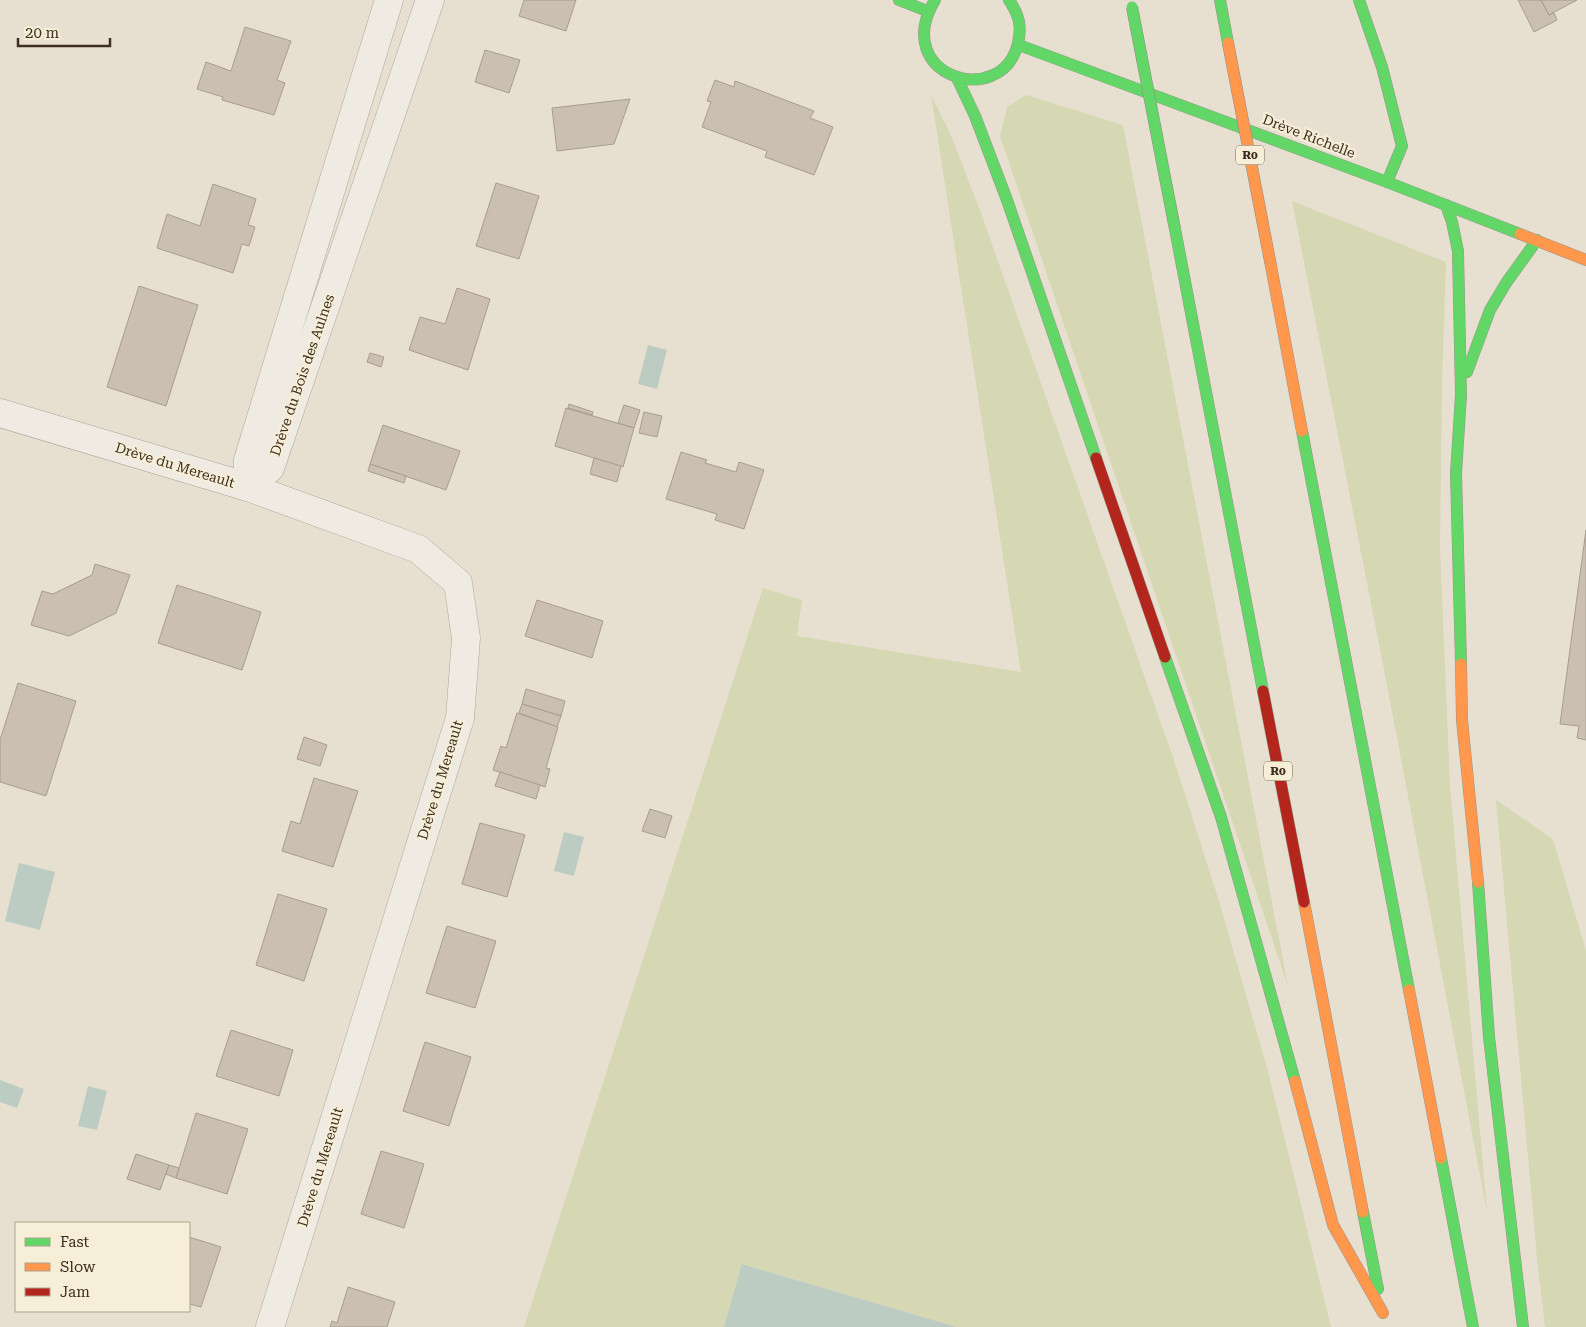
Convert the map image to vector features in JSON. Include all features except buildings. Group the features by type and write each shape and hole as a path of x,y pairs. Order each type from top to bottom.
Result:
{"main road":[{"path":"899,0 927,11"},
{"path":"935,0 927,11 923,31 927,52 939,68 957,78 976,80 995,75 1010,62 1019,45 1020,21 1009,0"},
{"name":"R0","path":"1220,0 1473,1327"},
{"path":"1359,0 1382,67 1402,146 1387,182"},
{"name":"R0","path":"1131,4 1385,1327"},
{"name":"Drève Richelle","path":"1019,45 1387,182 1586,260"},
{"path":"957,78 976,116 1006,200 1221,818 1282,1032 1333,1224 1383,1313"},
{"path":"1446,205 1452,222 1458,251 1461,395 1456,473 1462,720 1481,914 1490,1037 1522,1327"},
{"path":"1461,395 1474,348 1491,309 1512,275 1538,240"}],"street":[{"name":"Drève du Bois des Aulnes","path":"248,487 248,460 389,0"},
{"name":"Drève du Bois des Aulnes","path":"248,487 270,468 430,0"},
{"name":"Drève du Mereault","path":"0,413 248,487 418,549 458,583 466,638 460,718 270,1327"}],"green space":[{"path":"931,95 950,133 981,213 1175,763 1219,901 1268,1071 1331,1327 957,1327 743,1264 724,1327 524,1327 763,588 802,600 797,636 1021,672"},
{"path":"1026,95 1123,125 1288,986 1000,136 1007,107"},
{"path":"1292,201 1446,262 1440,549 1450,786 1487,1212 1386,680"},
{"path":"1496,800 1553,839 1586,951 1586,1327 1545,1327 1538,1269"}],"shaded area":[{"path":"648,345 667,350 657,389 638,384"},
{"path":"564,832 584,837 574,876 554,871"},
{"path":"19,863 55,872 40,930 5,921"},
{"path":"0,1080 24,1089 17,1108 0,1102"},
{"path":"88,1086 107,1091 97,1130 78,1126"},
{"path":"742,1264 957,1327 724,1327"}],"traffic: fast":[{"path":"899,0 927,11"},
{"path":"935,0 925,26 926,48 937,65 953,75 973,79 992,76 1008,64 1018,43 1019,21 1009,0"},
{"path":"1220,0 1228,43"},
{"path":"1359,0 1382,67 1402,146 1387,182"},
{"path":"1132,7 1175,229"},
{"path":"1019,45 1387,182 1520,234"},
{"path":"957,78 975,116 1007,200 1096,458"},
{"path":"1446,205 1452,222 1458,251 1461,395 1456,473 1461,664"},
{"path":"1175,229 1263,691"},
{"path":"1467,372 1490,310 1506,283 1537,240"},
{"path":"1302,431 1409,990"},
{"path":"1165,657 1221,817 1295,1081"},
{"path":"1478,882 1489,1037 1523,1327"},
{"path":"1441,1158 1473,1327"},
{"path":"1363,1212 1378,1289"}],"traffic: slow":[{"path":"1228,43 1271,266"},
{"path":"1520,234 1586,260"},
{"path":"1271,266 1302,431"},
{"path":"1461,664 1462,720 1478,882"},
{"path":"1304,902 1363,1212"},
{"path":"1409,990 1441,1158"},
{"path":"1295,1081 1333,1225 1383,1313"}],"traffic: jam":[{"path":"1096,458 1165,657"},
{"path":"1263,691 1304,902"}]}
